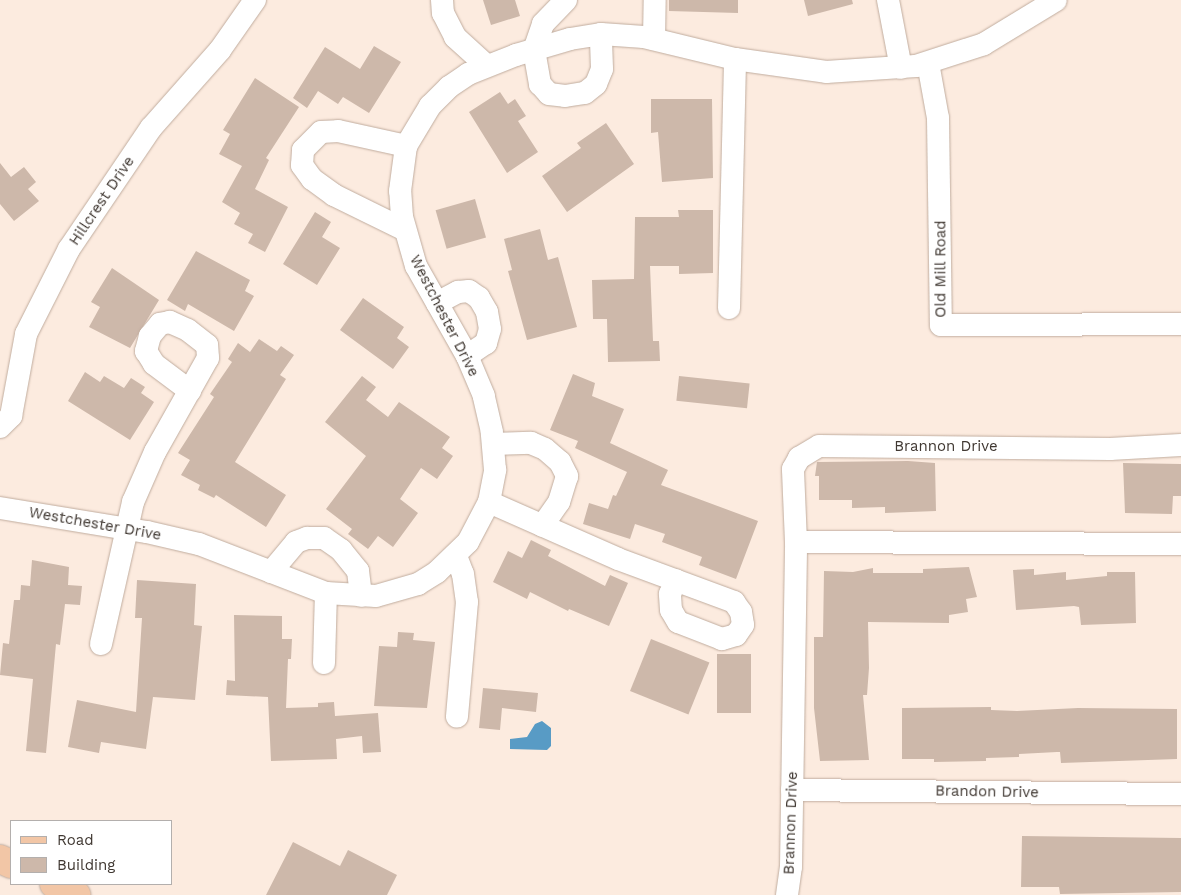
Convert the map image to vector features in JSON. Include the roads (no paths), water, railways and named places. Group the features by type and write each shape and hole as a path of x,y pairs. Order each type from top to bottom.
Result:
{"main road":[{"path":"56,885 77,895"}],"street":[{"name":"Hillcrest Drive","path":"0,427 11,416 26,334 69,249 151,128 220,50 255,0"},
{"path":"442,0 443,13 455,38 487,66"},
{"path":"566,0 543,24 534,50 540,84 549,94 565,96 585,93 596,84 602,69 601,34"},
{"path":"654,39 656,0"},
{"path":"888,0 901,68"},
{"name":"Westchester Drive","path":"0,508 127,528 199,544 326,593 361,596 399,591 418,584 456,556 481,521 489,502 494,470 493,444 484,396 467,356 416,266 404,230 400,191 406,146 417,124 436,100 468,74 487,66 534,50 601,34 654,39 735,58 826,72 901,68 928,63 984,44 1056,0"},
{"path":"729,308 735,58"},
{"name":"Old Mill Road","path":"928,63 938,118 941,325 1181,324"},
{"path":"404,230 334,195 312,179 302,165 303,150 321,132 338,131 406,146"},
{"path":"437,304 458,292 469,291 479,298 487,312 490,329 486,343 467,356"},
{"path":"101,644 133,502 155,452 190,391"},
{"path":"493,444 530,443 545,449 560,462 567,476 558,502 542,526"},
{"name":"Brannon Drive","path":"787,895 791,867 796,542 793,469 798,458 819,446 1110,449 1181,445"},
{"path":"489,502 542,526 676,580"},
{"path":"271,572 296,542 307,538 324,538 341,550 358,571 361,596"},
{"path":"796,542 1181,544"},
{"path":"456,556 463,574 467,602 457,718"},
{"path":"324,663 326,593"},
{"name":"Brandon Drive","path":"792,790 1181,794"}],"water":[{"path":"542,721 551,728 551,746 547,750 510,749 510,739 527,737 535,724"}]}
